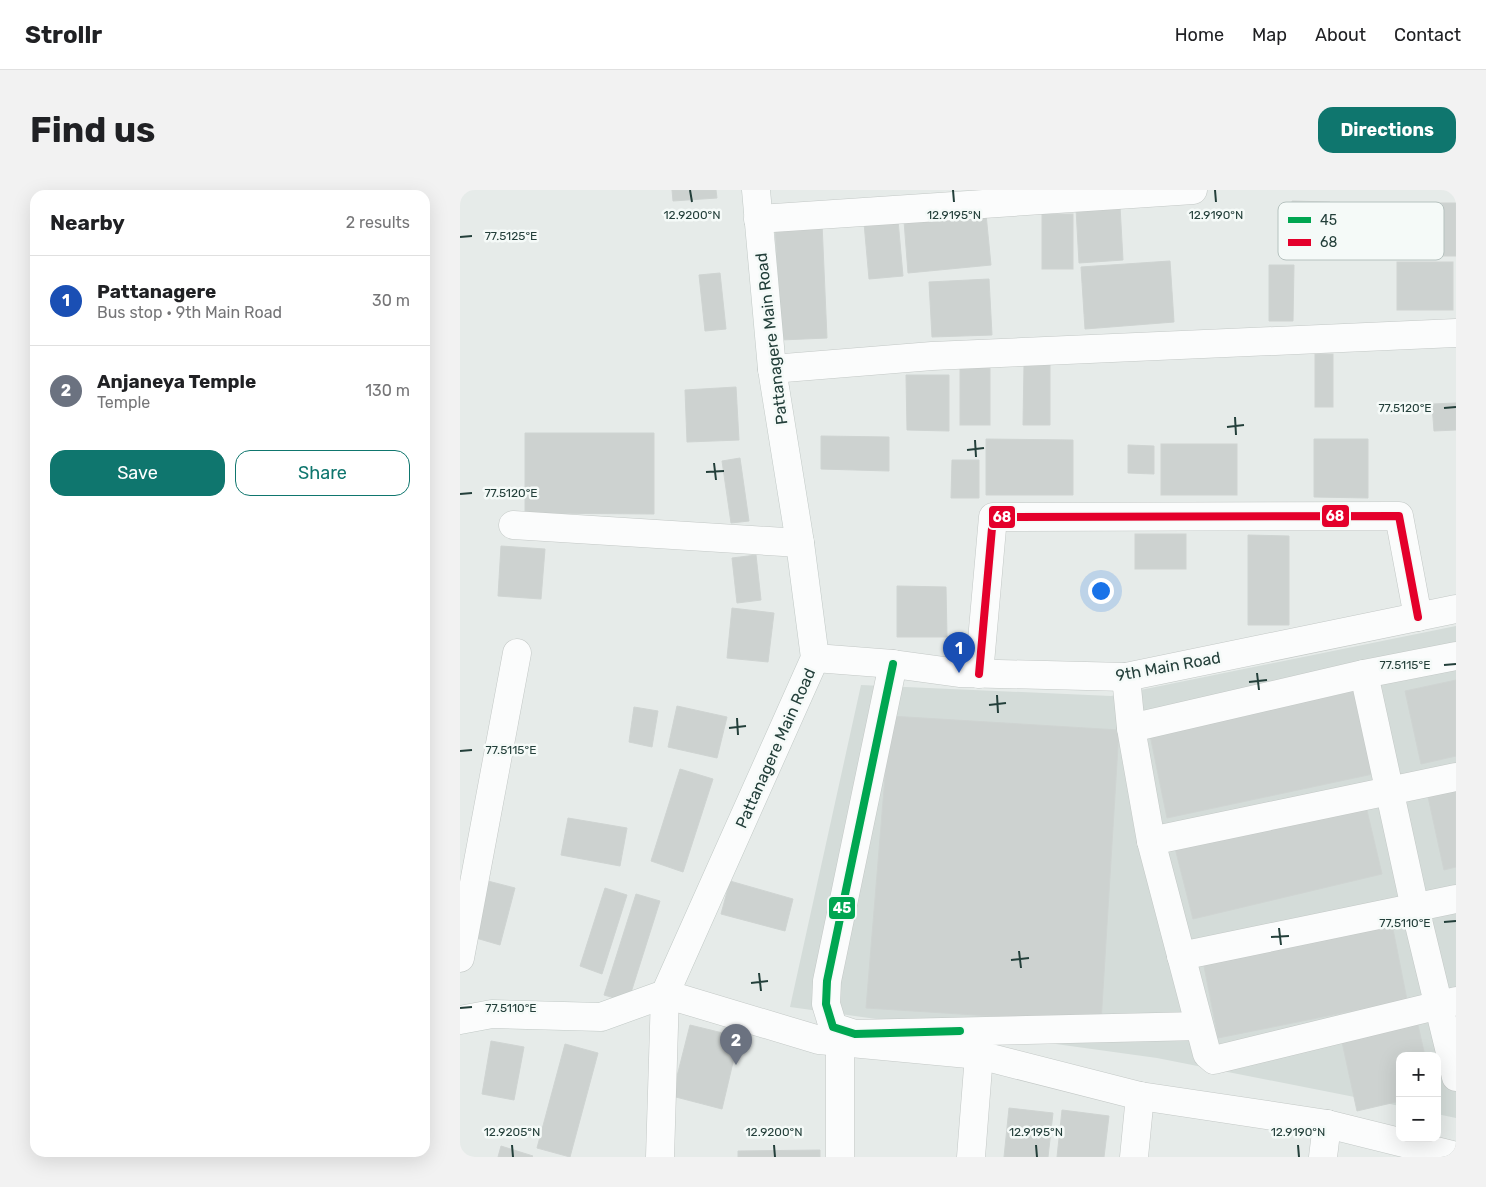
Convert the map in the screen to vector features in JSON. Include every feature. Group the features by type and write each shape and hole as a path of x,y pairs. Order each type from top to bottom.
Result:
{"street":[{"name":"Pattanagere Main Road","path":"665,994 815,658 800,543 772,369 756,190"},
{"path":"758,219 1193,190"},
{"path":"772,369 932,356 1456,333"},
{"path":"979,674 993,517 1398,516 1418,617"},
{"path":"513,525 800,543"},
{"name":"9th Main Road","path":"815,658 893,664 979,674 1126,677 1456,609"},
{"path":"460,958 517,654"},
{"path":"1131,728 1364,674 1456,656"},
{"path":"893,664 827,981 826,1004 833,1027 855,1034 1199,1026"},
{"path":"1364,674 1415,908 1447,1003 1456,1077"},
{"path":"1126,677 1131,728 1151,841 1206,1054 1214,1060 1447,1003"},
{"path":"1151,841 1456,777"},
{"path":"1181,956 1456,899"},
{"path":"660,1157 665,994"},
{"path":"460,1020 492,1014 601,1018 665,994 819,1040 978,1056 1140,1096 1327,1124 1456,1156"},
{"path":"840,1042 840,1157"},
{"path":"971,1157 978,1056"},
{"path":"1134,1157 1140,1096"},
{"path":"1323,1157 1327,1124"}],"shaded area":[{"path":"1456,626 1456,1118 1441,1115 1441,1052 1396,1052 1396,1105 1157,1058 790,1007 861,685 1111,696"}],"building":[{"path":"672,190 716,190 717,198 673,201"},
{"path":"1292,201 1330,202 1292,202"},
{"path":"1444,203 1456,203 1456,256 1444,256"},
{"path":"1120,206 1123,260 1079,263 1076,209"},
{"path":"986,214 991,265 908,273 904,221"},
{"path":"1042,214 1073,214 1073,269 1042,269"},
{"path":"898,220 903,276 869,279 864,223"},
{"path":"822,223 827,338 781,340 775,226"},
{"path":"1170,261 1174,322 1085,329 1081,267"},
{"path":"1397,262 1453,262 1453,310 1397,310"},
{"path":"1269,265 1294,265 1293,321 1269,321"},
{"path":"720,273 726,329 705,331 699,275"},
{"path":"989,279 992,335 932,337 929,282"},
{"path":"1315,354 1333,354 1333,407 1315,407"},
{"path":"1024,365 1050,365 1050,425 1023,425"},
{"path":"960,368 990,368 990,425 960,425"},
{"path":"906,375 949,375 949,431 907,430"},
{"path":"736,387 739,440 687,442 685,390"},
{"path":"1456,403 1456,430 1434,431 1432,404"},
{"path":"525,433 654,433 654,514 525,513"},
{"path":"821,436 889,437 889,471 821,469"},
{"path":"986,439 1073,440 1073,495 986,495"},
{"path":"1314,439 1368,439 1368,498 1314,497"},
{"path":"1161,444 1237,444 1237,495 1161,495"},
{"path":"1128,445 1154,446 1154,474 1128,473"},
{"path":"740,458 749,521 731,523 722,461"},
{"path":"952,460 979,460 979,498 951,498"},
{"path":"1135,534 1186,534 1186,569 1135,569"},
{"path":"1248,535 1289,536 1289,625 1248,625"},
{"path":"501,546 545,549 541,599 498,596"},
{"path":"756,555 761,600 737,603 732,558"},
{"path":"897,586 946,587 947,637 897,637"},
{"path":"732,608 774,613 768,662 727,658"},
{"path":"1456,680 1456,756 1421,764 1405,691"},
{"path":"1355,691 1373,774 1167,818 1150,735"},
{"path":"677,706 727,717 717,758 668,747"},
{"path":"634,707 658,711 652,747 629,742"},
{"path":"890,716 1119,730 1101,1023 866,1008"},
{"path":"680,769 713,779 683,872 651,861"},
{"path":"1456,786 1456,867 1444,870 1427,792"},
{"path":"1364,798 1382,874 1193,919 1174,844"},
{"path":"568,818 627,828 620,866 561,855"},
{"path":"484,880 515,888 500,945 469,936"},
{"path":"730,881 793,899 785,931 721,914"},
{"path":"605,888 627,895 602,974 580,966"},
{"path":"636,894 660,901 628,1002 604,995"},
{"path":"1391,919 1407,1000 1218,1038 1202,956"},
{"path":"1416,1016 1424,1052 1396,1052 1396,1102 1357,1111 1340,1033"},
{"path":"690,1025 739,1037 722,1109 672,1096"},
{"path":"491,1041 524,1047 514,1100 482,1094"},
{"path":"565,1044 598,1053 570,1157 537,1148"},
{"path":"1009,1108 1053,1113 1048,1157 1004,1157"},
{"path":"1062,1110 1109,1116 1104,1157 1057,1157"},
{"path":"501,1146 533,1156 498,1157"},
{"path":"820,1150 820,1157 738,1157 738,1151"}],"transit line":[{"name":"68","path":"979,674 993,517 1399,516 1418,617"},
{"name":"45","path":"893,664 827,981 826,1004 833,1027 855,1034 960,1031"}],"place":[{"name":"Pattanagere","path":"959,673"},
{"name":"Anjaneya Temple","path":"736,1065"}]}
